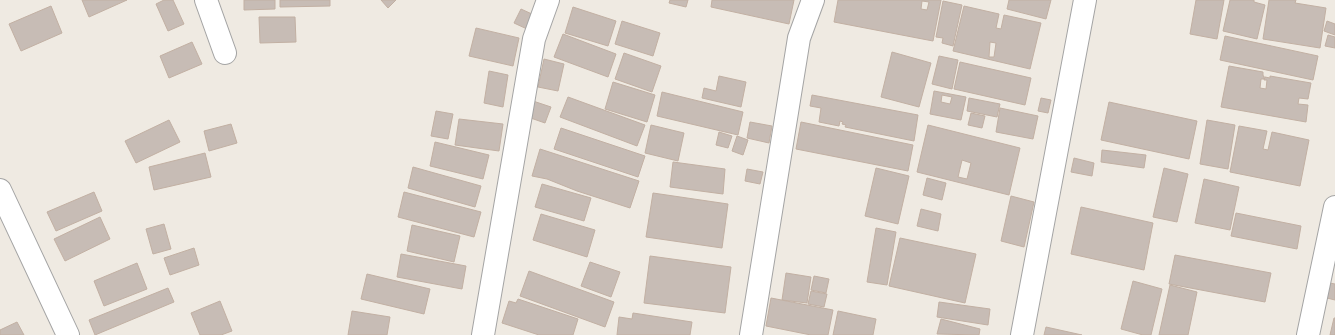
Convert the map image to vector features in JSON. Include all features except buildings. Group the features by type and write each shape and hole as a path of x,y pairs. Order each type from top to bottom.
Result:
{"street":[{"path":"206,0 225,53"},
{"path":"483,335 534,39 548,0"},
{"path":"751,335 799,38 813,0"},
{"path":"1022,335 1085,0"},
{"path":"0,190 68,335"},
{"path":"1308,335 1335,207"}]}
